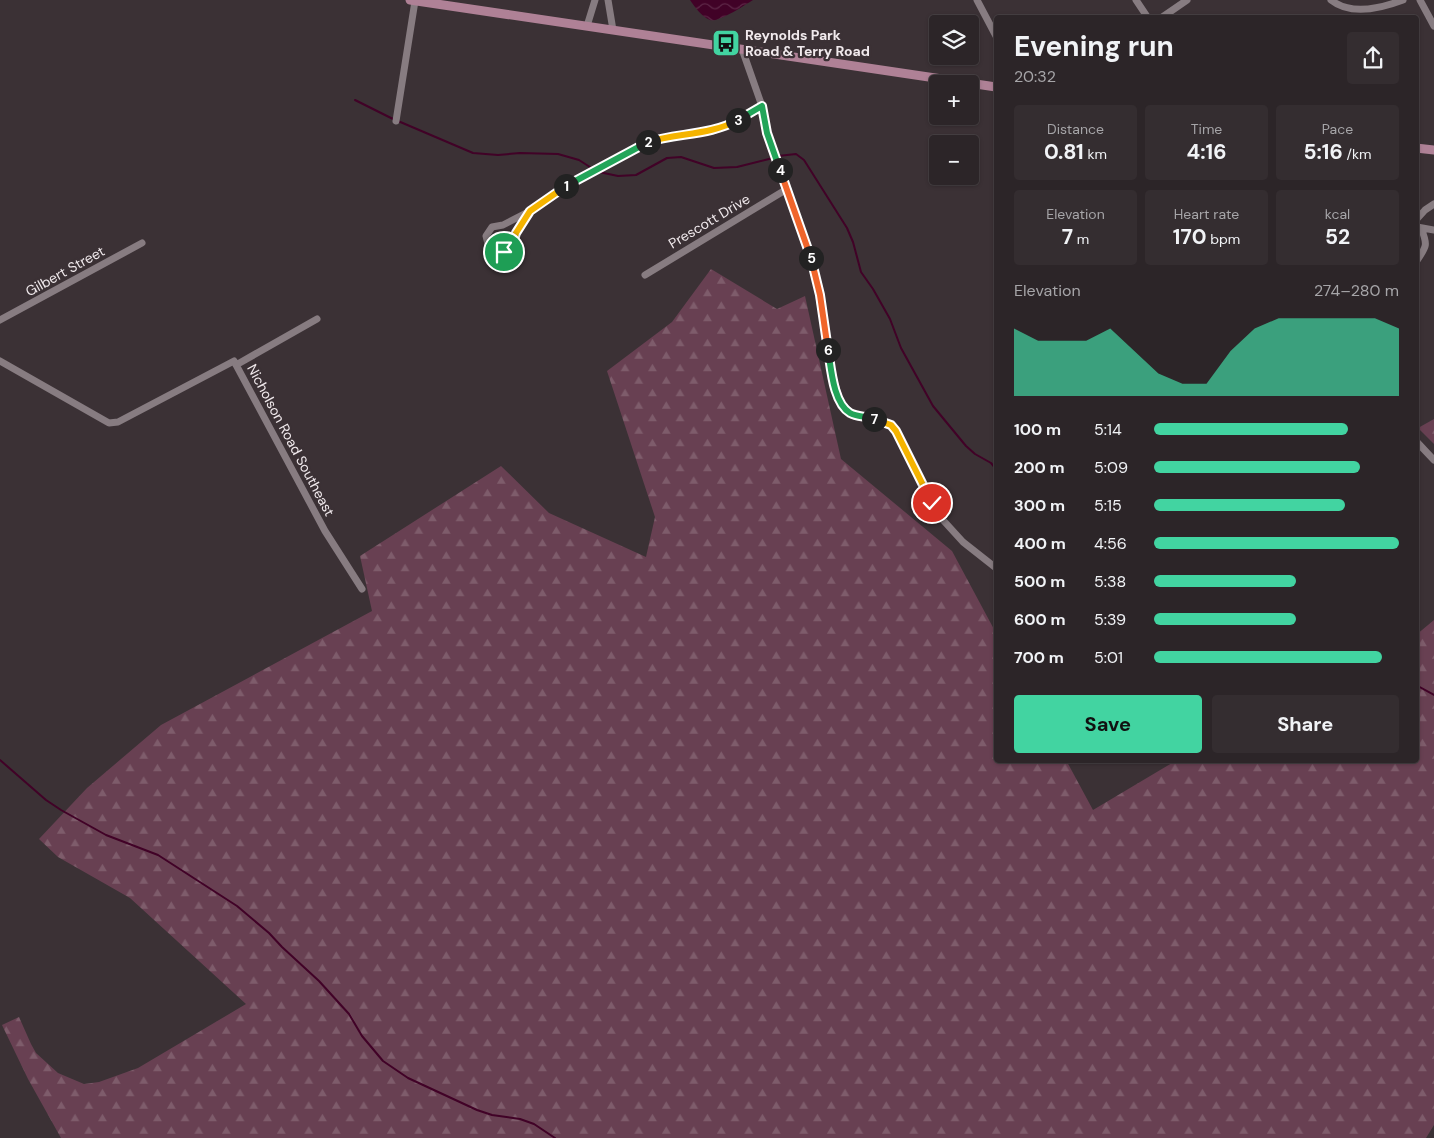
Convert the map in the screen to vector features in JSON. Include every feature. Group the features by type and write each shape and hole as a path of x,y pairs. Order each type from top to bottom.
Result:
{"main road":[{"path":"412,0 994,87"},
{"path":"1419,148 1434,150"}],"street":[{"path":"396,121 412,0"},
{"path":"587,26 595,0"},
{"path":"608,0 613,30"},
{"path":"977,0 994,32"},
{"path":"1136,0 1146,15"},
{"path":"1164,15 1187,0"},
{"path":"1331,0 1354,9 1368,9 1404,0"},
{"path":"1420,0 1434,26"},
{"path":"742,49 762,106 767,133 815,273 832,374 840,401 852,414 886,422 893,426 927,495 942,519 963,542 994,566"},
{"path":"530,211 512,246 504,252 494,252 489,248 486,240 487,233 492,227 503,225 530,211 562,188 647,143 670,136 720,128 762,106"},
{"name":"Prescott Drive","path":"645,275 787,189"},
{"path":"1419,217 1434,204"},
{"path":"503,225 512,232 514,239"},
{"path":"1419,227 1434,230"},
{"path":"1419,227 1427,244 1419,258"},
{"name":"Gilbert Street","path":"0,320 142,243"},
{"path":"236,365 317,319"},
{"name":"Nicholson Road Southeast","path":"0,361 109,423 118,422 234,360 325,531 362,589"},
{"path":"1419,444 1434,460"}],"green space":[{"path":"711,269 777,309 805,296 841,459 952,551 994,629 994,763 1068,763 1093,810 1172,763 1419,763 1419,632 1434,620 1434,1125 1426,1138 61,1138 28,1079 2,1025 19,1017 36,1053 58,1073 84,1084 99,1082 138,1068 246,1004 130,898 58,857 39,839 87,788 161,725 372,611 360,556 501,466 549,513 646,557 655,517 607,371 672,322"},
{"path":"1434,419 1434,444 1419,429"}],"water":[{"path":"690,0 753,0 732,13 719,19 710,20"}],"waterway":[{"path":"355,100 393,119"},
{"path":"398,121 473,153 498,155 520,153 558,154 579,160 593,169"},
{"path":"778,156 796,154 804,160 847,228 861,272 890,319 901,348 933,406 966,446 994,467"},
{"path":"599,172 618,176 636,175 667,158 681,157 714,168 737,167 773,158"},
{"path":"1419,687 1434,695"},
{"path":"0,760 46,800 61,810 106,835 158,855 237,906 269,933 319,981 349,1014 362,1036 383,1061 408,1078 477,1110 492,1115 520,1119 534,1124 555,1138"}],"place":[{"name":"Reynolds Park Road & Terry Road","path":"726,43"}],"route":[{"path":"504,252 508,251 512,246 516,233 530,211 562,188 647,143 670,136 720,128 762,106 767,133 815,273 837,396 843,406 852,414 886,422 893,426 932,503"}]}
